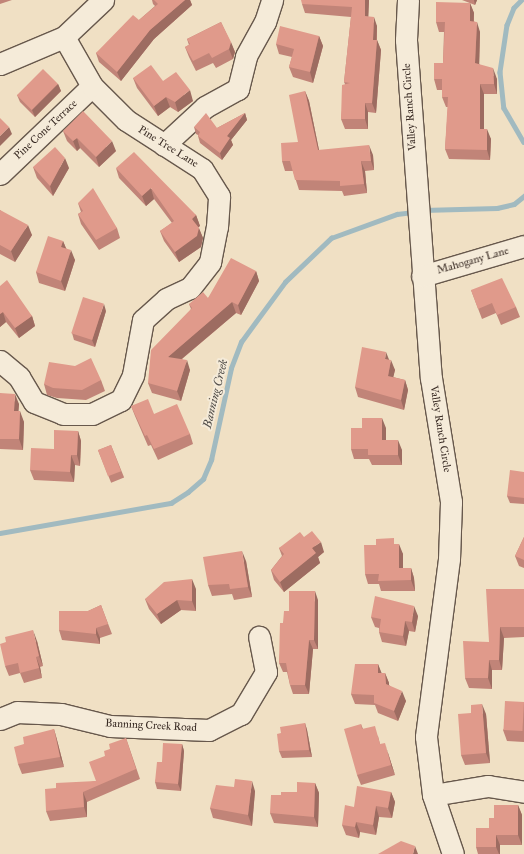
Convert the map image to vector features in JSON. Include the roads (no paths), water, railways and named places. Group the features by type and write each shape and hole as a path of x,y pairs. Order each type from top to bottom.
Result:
{"street":[{"path":"0,64 64,37 103,0"},
{"path":"164,144 205,107 238,89 246,56 265,22 272,0"},
{"name":"Valley Ranch Circle","path":"408,0 406,40 422,276 431,378 452,502 449,559 426,737 434,795 452,854"},
{"name":"Pine Tree Lane","path":"0,361 19,377 34,402 63,414 92,414 121,400 133,375 143,320 166,300 190,288 210,262 219,196 202,169 126,120 92,86 64,37"},
{"name":"Pine Cone Terrace","path":"0,174 92,86"},
{"name":"Mahogany Lane","path":"422,276 524,246"},
{"name":"Banning Creek Road","path":"0,719 17,712 61,714 110,726 209,730 241,714 266,672 259,637"},
{"path":"434,795 488,786 524,792"}],"waterway":[{"name":"Banning Creek","path":"522,0 514,8 507,25 500,72 504,108 524,142"},
{"name":"Banning Creek","path":"423,210 497,208 514,204 524,196"},
{"name":"Banning Creek","path":"0,533 171,503 188,492 203,479 211,460 231,368 241,342 285,282 331,238 397,214 414,212"}]}
